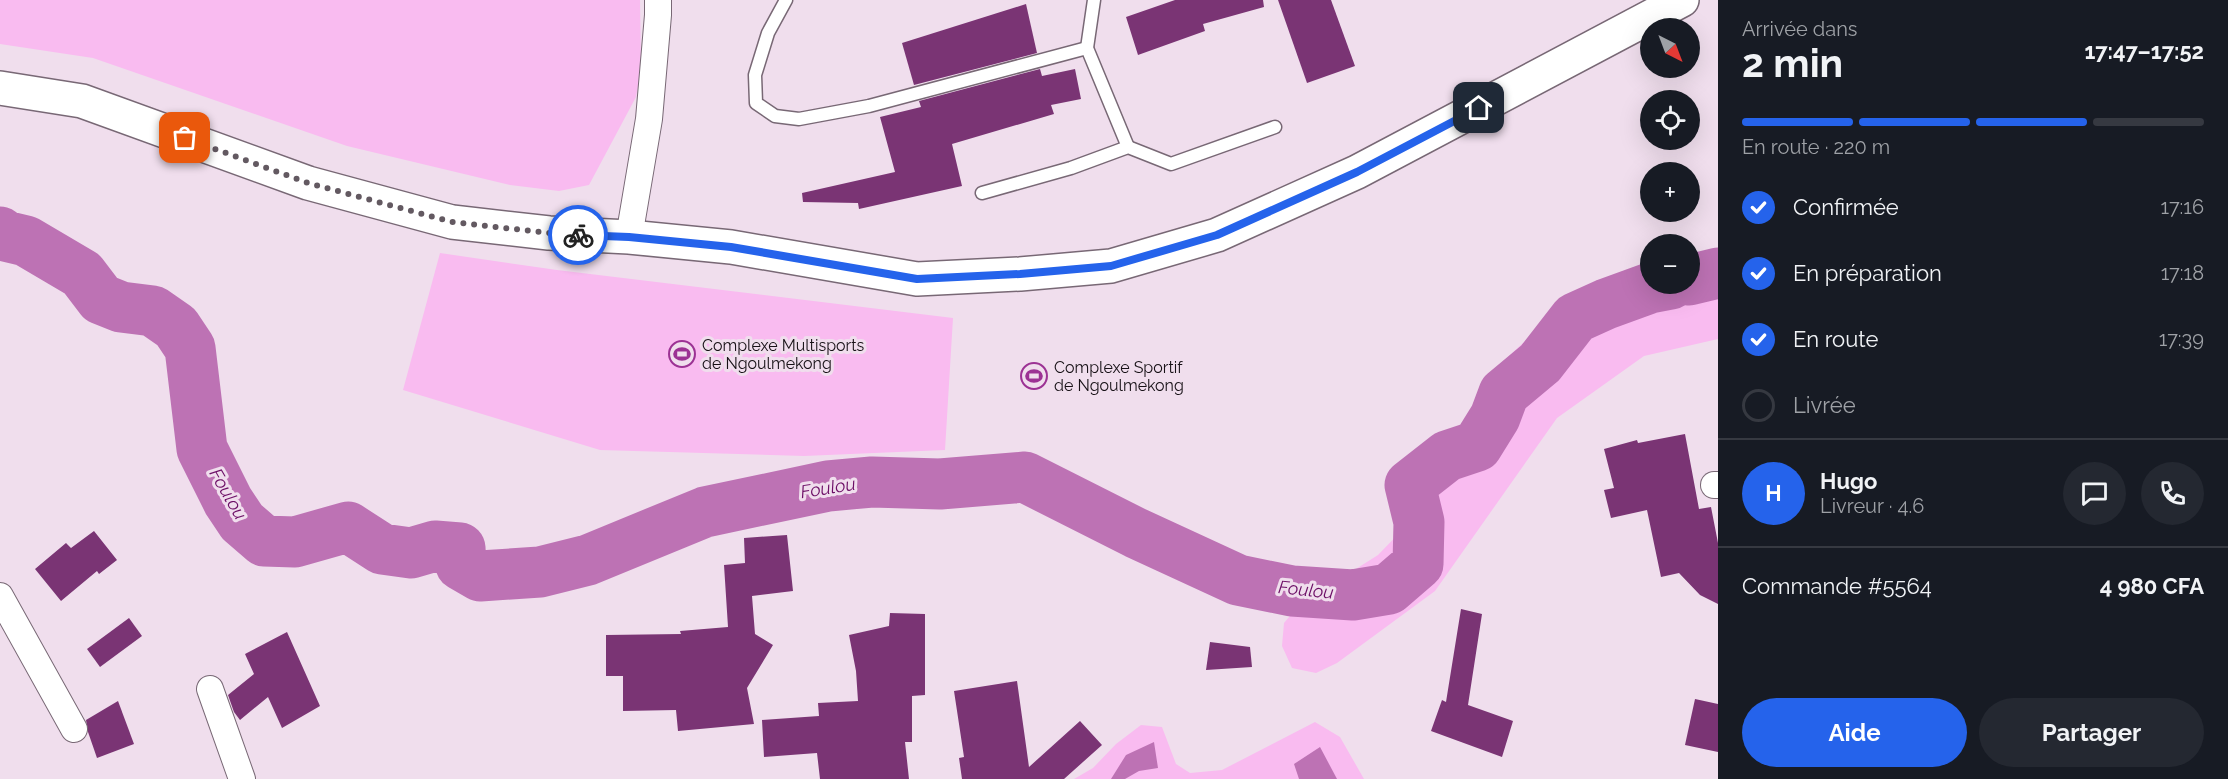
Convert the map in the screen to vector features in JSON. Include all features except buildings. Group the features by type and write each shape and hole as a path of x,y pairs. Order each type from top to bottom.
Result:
{"street":[{"path":"629,237 650,119 658,0"},
{"path":"0,88 82,101 308,183 452,222 549,233 629,237 731,247 917,279 1020,274 1111,266 1217,235 1357,172 1682,0"},
{"path":"0,596 74,729"},
{"path":"210,689 242,779"}],"lane":[{"path":"786,0 768,33 754,75 756,103 775,116 799,119 869,106 1087,48"},
{"path":"1094,0 1087,48 1128,147"},
{"path":"982,193 1071,168 1128,147 1172,164 1275,127"}],"shaded area":[{"path":"0,0 640,0 641,69 636,97 589,185 559,191 510,185 347,146 93,58 0,44"},
{"path":"1718,252 1718,339 1644,356 1557,418 1435,591 1337,663 1316,673 1292,668 1282,646 1284,623 1299,605 1378,555 1408,524 1499,365 1549,319 1567,307 1640,270 1640,294 1700,294 1700,256"},
{"name":"Complexe Multisports de Ngoulmekong","path":"440,253 557,270 953,318 945,450 804,456 600,450 403,390"},
{"path":"1315,722 1340,737 1364,779 1074,779 1093,768 1116,744 1141,725 1162,727 1176,764 1190,773 1222,770"},
{"path":"1154,742 1158,768 1139,771 1125,779 1111,779 1126,755"},
{"path":"1320,747 1337,779 1299,779 1294,764"}],"waterway":[{"name":"Foulou","path":"0,232 5,236 26,241 82,274 101,299 121,307 153,311 176,327 190,348 202,449 228,501 242,522 264,541 295,542 348,527 382,549 411,553 435,546 460,548 461,565 480,576 540,572 588,560 705,512 828,486 872,482 940,484 1025,477 1136,533 1238,580 1292,591 1353,595 1389,589 1418,564 1419,522 1410,485 1447,456 1477,446 1495,417 1504,393 1540,363 1575,318 1640,292"},
{"name":"Foulou","path":"1700,277 1718,273"}],"way so far":[{"path":"185,138 308,183 452,222 578,235"}],"place":[{"name":"Complexe Multisports de Ngoulmekong","path":"682,354"},
{"name":"Complexe Sportif de Ngoulmekong","path":"1034,376"}],"route":[{"path":"578,235 629,237 731,247 917,279 1020,274 1111,266 1217,235 1357,172 1479,108"}]}
